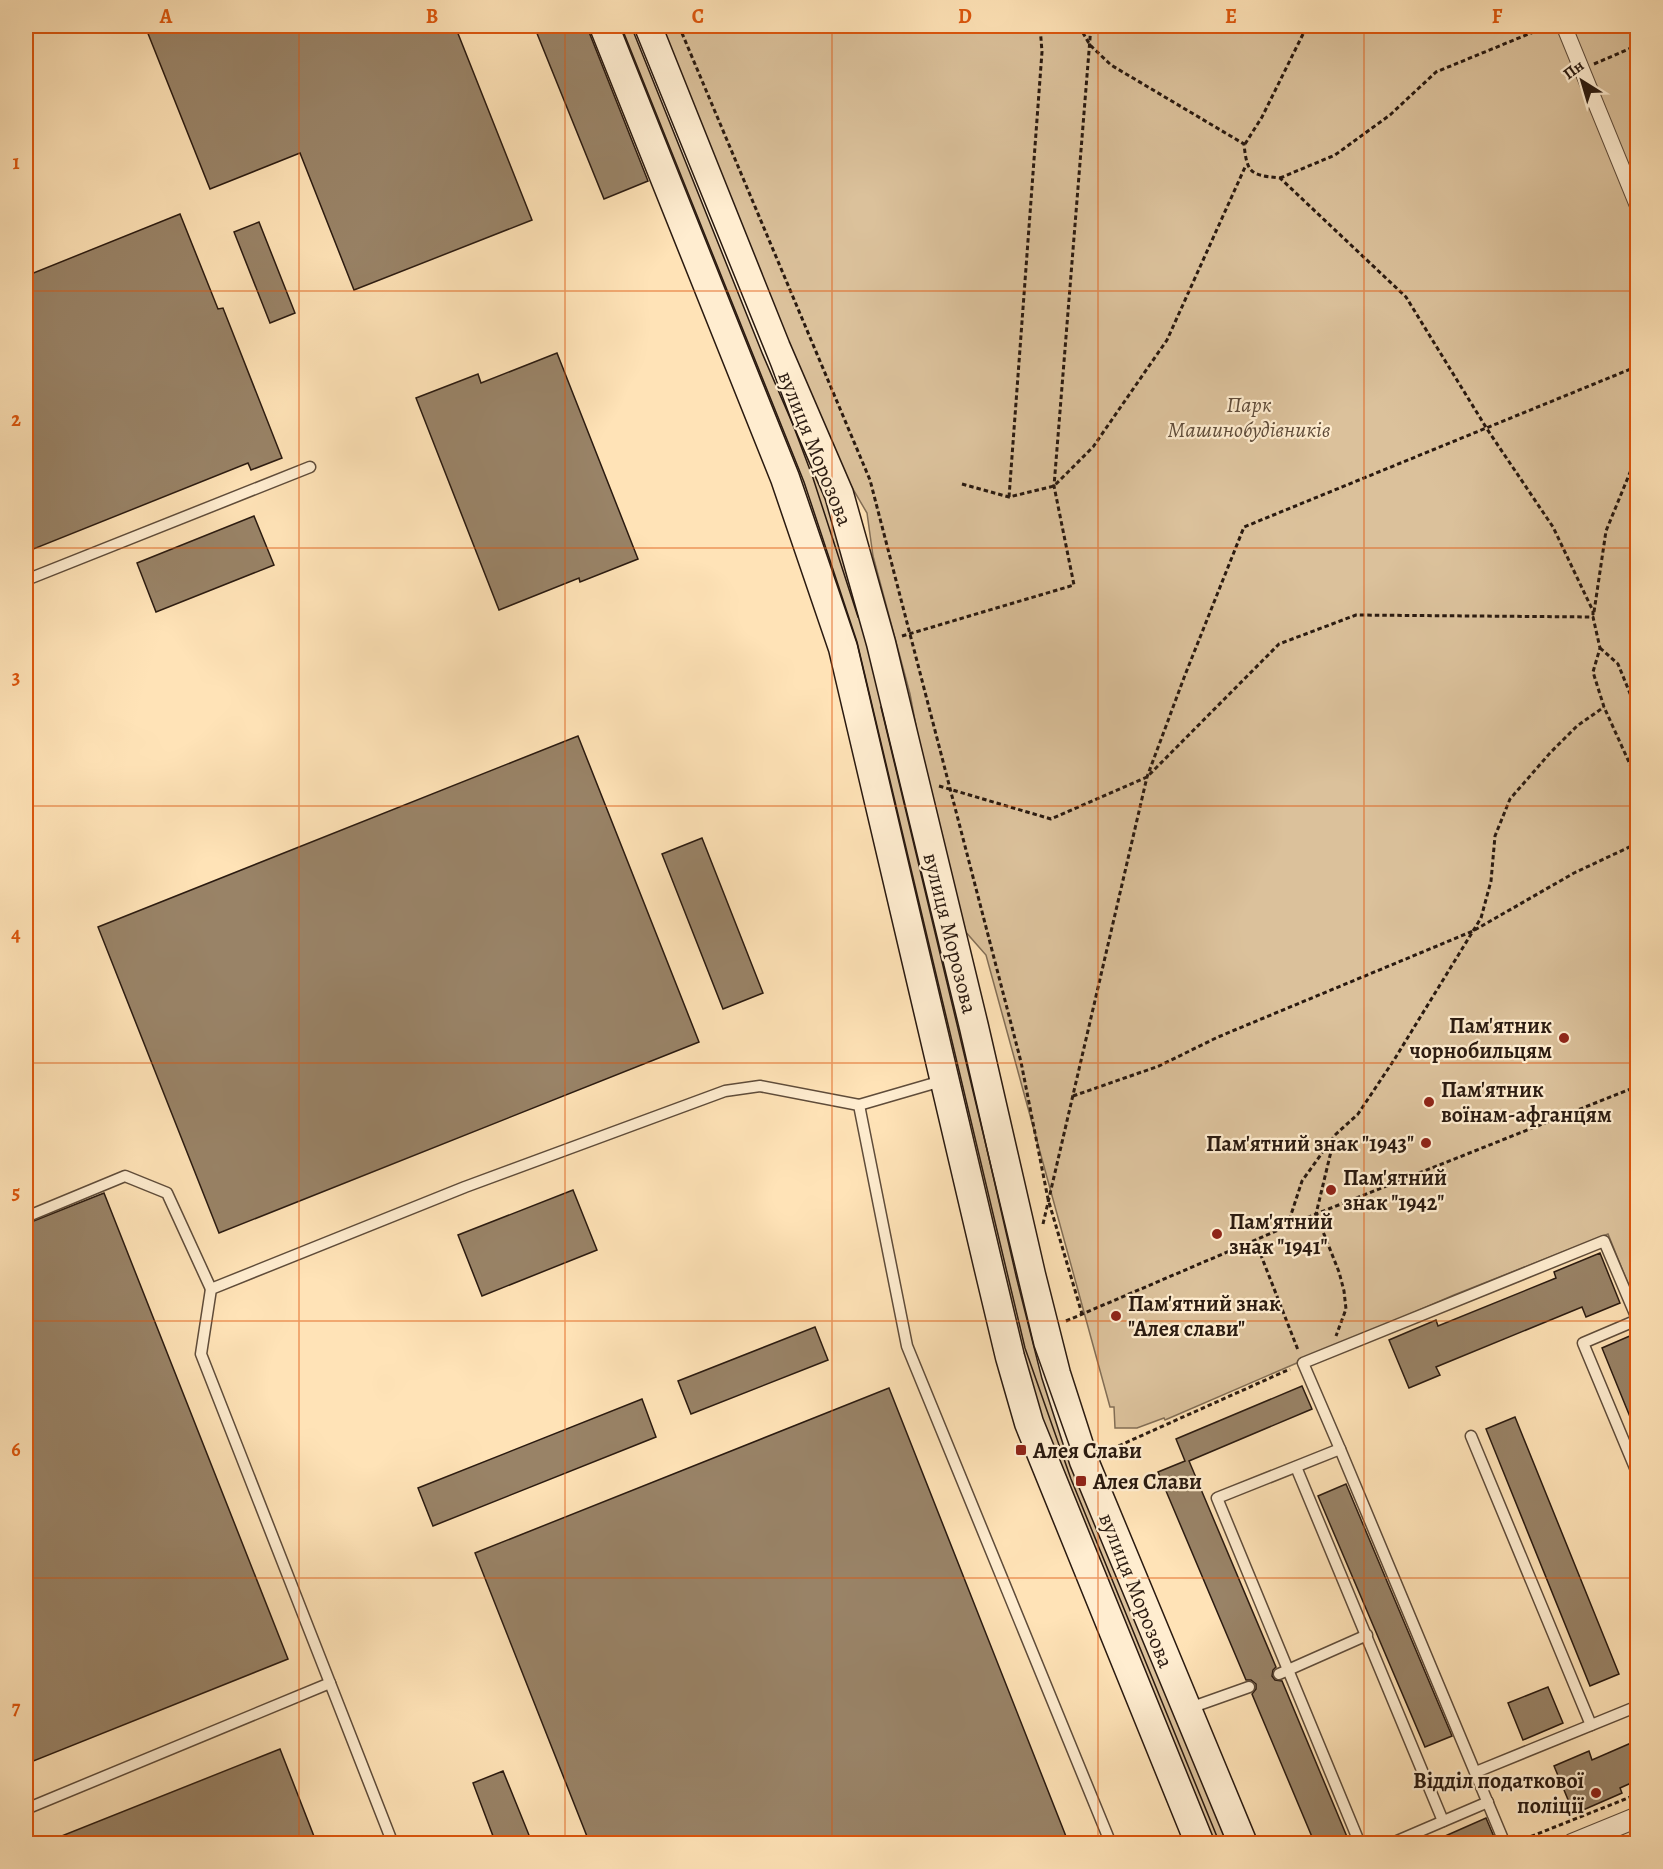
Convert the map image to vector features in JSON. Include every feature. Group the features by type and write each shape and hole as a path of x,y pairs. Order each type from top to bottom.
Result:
{"main road":[{"name":"вулиця Морозова","path":"604,26 785,478 843,648 1004,1335 1029,1423 1200,1844"},
{"name":"вулиця Морозова","path":"647,26 776,348 839,494 881,642 1056,1374 1084,1461 1243,1844"}],"street":[{"path":"1564,26 1638,207"},
{"path":"1572,1844 1638,1817"}],"lane":[{"path":"26,580 310,467"},
{"path":"211,1289 465,1187 725,1091 760,1086 859,1105 945,1079"},
{"path":"859,1105 907,1346 1111,1844"},
{"path":"26,1217 125,1176 166,1193 211,1289 201,1354 393,1844"},
{"path":"1505,1844 1303,1363 1605,1240 1637,1321 1583,1343 1638,1475"},
{"path":"1471,1436 1591,1725"},
{"path":"1340,1449 1217,1498 1284,1672 1360,1844"},
{"path":"1296,1467 1443,1821"},
{"path":"1284,1672 1367,1635"},
{"path":"26,1809 330,1683"},
{"path":"1187,1709 1249,1687"},
{"path":"1476,1772 1638,1706"},
{"path":"1390,1844 1488,1802"}],"path":[{"path":"1009,497 1042,52 1040,26"},
{"path":"1079,26 1090,45 1111,65 1244,144"},
{"path":"881,642 1074,585 1054,486 1091,26"},
{"path":"962,484 1009,497 1054,486 1094,447 1167,340 1246,164 1244,144 1262,117 1307,26"},
{"path":"1246,164 1258,176 1280,178 1335,155 1390,115 1436,72 1548,26"},
{"path":"1582,70 1638,45"},
{"path":"1280,178 1406,297 1487,429 1553,527 1593,611 1600,648 1593,672 1604,707 1638,783"},
{"path":"1041,1232 1147,777 1244,527 1638,366"},
{"path":"1593,617 1606,531 1638,453"},
{"path":"914,779 1051,819 1147,777 1279,644 1356,615 1593,617"},
{"path":"1600,648 1618,664 1638,712"},
{"path":"1287,1227 1302,1180 1335,1135 1358,1114 1481,918 1491,880 1495,836 1510,799 1570,732 1604,707"},
{"path":"1072,1096 1159,1066 1218,1037 1473,931 1574,873 1638,843"},
{"path":"1045,1330 1316,1214 1638,1086"},
{"path":"1330,1352 1346,1309 1340,1272 1316,1214 1335,1135"},
{"path":"1084,1461 1303,1363 1255,1240"},
{"path":"1514,1844 1638,1794"}],"green space":[{"path":"612,26 639,26 802,432 831,514 874,649 1042,1349 1236,1843 1209,1843 1036,1418 853,655"},
{"name":"Парк Машинобудівників","path":"656,26 1637,26 1637,1306 1608,1234 1454,1295 1165,1420 1164,1418 1137,1428 1115,1428 1114,1407 1110,1407 986,955 964,930 940,853 910,694 873,556 867,513 840,467"}],"building":[{"path":"145,26 455,26 532,220 354,290 300,153 210,189"},
{"path":"534,26 588,26 648,181 604,199"},
{"path":"180,214 218,309 223,308 282,458 251,470 248,463 26,552 26,276"},
{"path":"259,222 295,313 270,323 234,232"},
{"path":"557,353 638,559 580,582 579,578 499,610 416,398 478,374 481,383"},
{"path":"254,516 274,565 156,612 137,563"},
{"path":"578,736 699,1042 219,1233 98,927"},
{"path":"702,838 763,993 723,1009 662,854"},
{"path":"573,1190 597,1250 482,1296 458,1235"},
{"path":"104,1193 288,1659 26,1764 26,1224"},
{"path":"1600,1253 1620,1303 1586,1317 1582,1307 1436,1367 1440,1375 1409,1388 1389,1340 1436,1320 1438,1326 1556,1278 1554,1272"},
{"path":"815,1327 828,1360 691,1414 678,1381"},
{"path":"1632,1335 1638,1349 1637,1434 1602,1348"},
{"path":"1302,1386 1312,1409 1189,1461 1276,1667 1272,1676 1275,1680 1282,1681 1350,1844 1315,1844 1252,1694 1256,1689 1256,1684 1251,1680 1246,1680 1158,1472 1185,1461 1176,1439"},
{"path":"889,1388 1069,1844 590,1844 475,1553"},
{"path":"642,1399 656,1437 433,1526 418,1488"},
{"path":"1515,1417 1619,1674 1590,1686 1486,1429"},
{"path":"1346,1484 1452,1736 1425,1747 1318,1496"},
{"path":"1548,1687 1563,1723 1523,1740 1508,1703"},
{"path":"1638,1740 1638,1780 1620,1788 1622,1793 1574,1814 1554,1766 1589,1751 1592,1760"},
{"path":"280,1749 317,1844 44,1844 44,1843"},
{"path":"503,1771 531,1840 522,1844 496,1844 473,1783"},
{"path":"1486,1818 1497,1844 1427,1844"}],"tram line":[{"path":"621,26 804,482 857,642 1025,1348 1071,1479 1220,1844"},
{"path":"633,26 771,366 813,478 858,617"},
{"path":"881,707 1034,1346 1073,1456"}],"place":[{"name":"Пам'ятник чорнобильцям","path":"1564,1038"},
{"name":"Пам'ятник воїнам-афганцям","path":"1429,1102"},
{"name":"Пам'ятний знак \"1943\"","path":"1426,1143"},
{"name":"Пам'ятний знак \"1942\"","path":"1331,1190"},
{"name":"Пам'ятний знак \"1941\"","path":"1217,1234"},
{"name":"Пам'ятний знак \"Алея слави\"","path":"1116,1316"},
{"name":"Aлея Слави","path":"1021,1450"},
{"name":"Алея Слави","path":"1081,1481"},
{"name":"Відділ податкової поліції","path":"1596,1793"}]}
